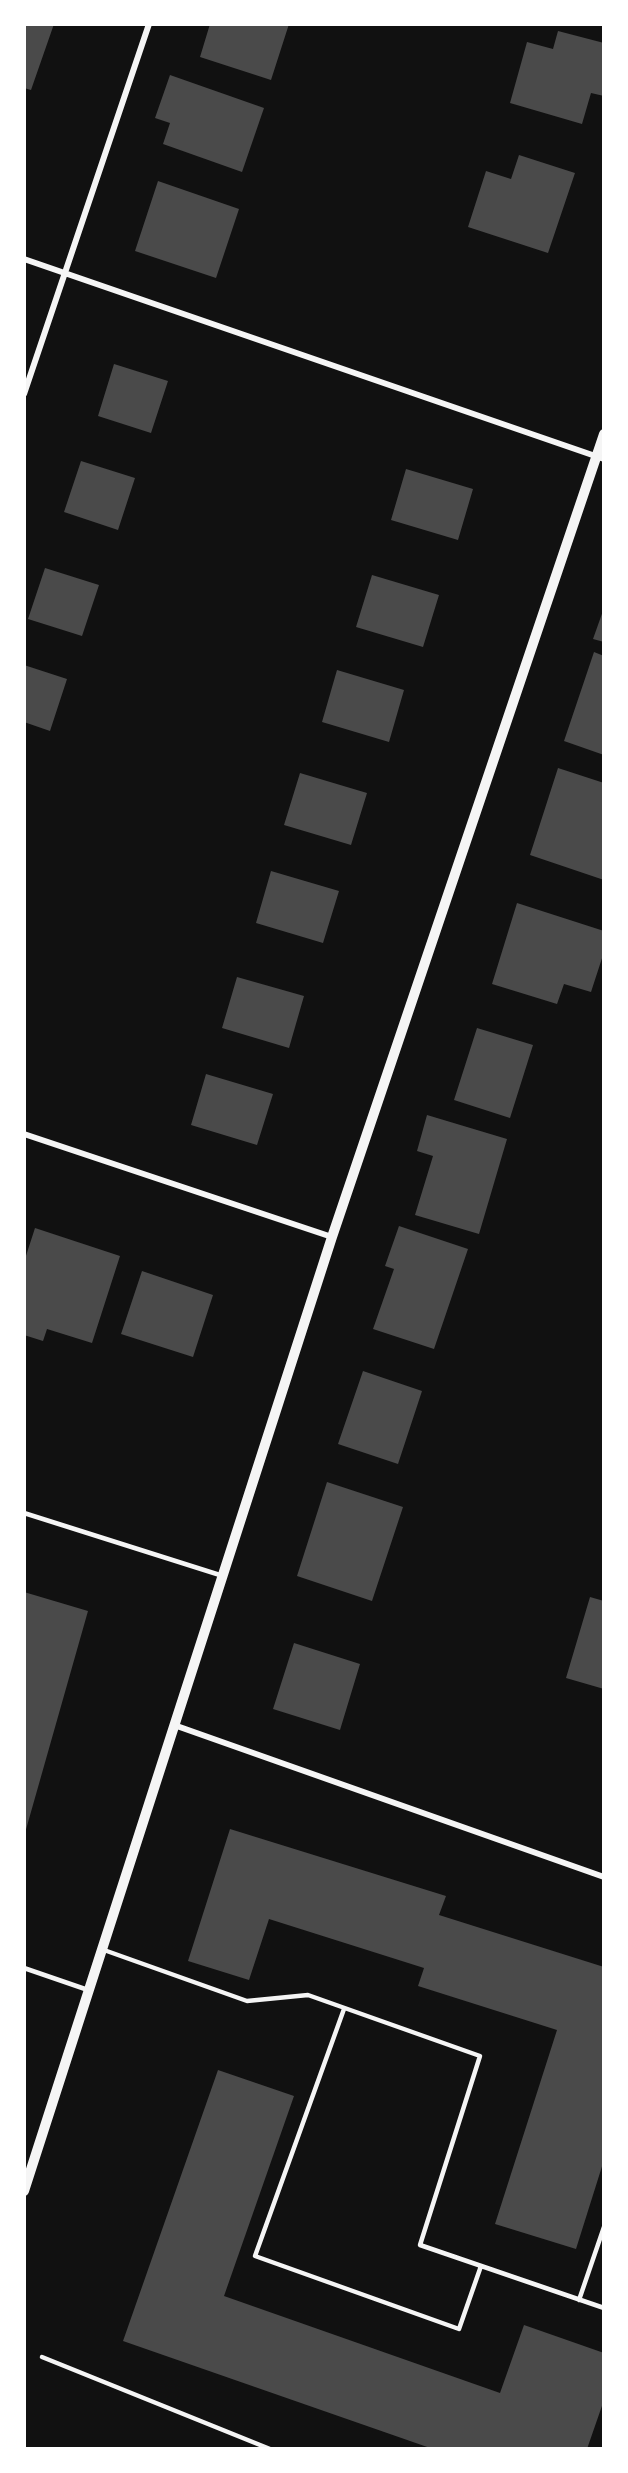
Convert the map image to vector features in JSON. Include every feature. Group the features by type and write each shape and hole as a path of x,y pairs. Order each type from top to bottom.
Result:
{"street":[{"path":"24,394 149,24"},
{"path":"24,259 600,458"},
{"path":"24,2192 332,1237 600,458 604,434"},
{"path":"24,1134 332,1237"},
{"path":"174,1725 604,1877"}],"lane":[{"path":"24,1513 223,1576"},
{"path":"101,1949 247,2001 308,1995 480,2056 420,2246 604,2308"},
{"path":"24,1968 88,1990"},
{"path":"344,2009 255,2256 459,2329 482,2266"},
{"path":"579,2300 604,2227"},
{"path":"42,2357 270,2449"}],"building":[{"path":"24,24 54,24 31,90 24,88"},
{"path":"210,24 289,24 271,80 200,57"},
{"path":"558,31 604,43 604,96 591,93 582,124 510,103 527,42 553,49"},
{"path":"170,75 264,108 242,172 163,144 170,123 155,118"},
{"path":"519,155 575,173 548,253 468,227 486,171 511,179"},
{"path":"158,181 239,209 216,278 135,251"},
{"path":"114,364 168,381 151,433 98,416"},
{"path":"81,461 135,478 118,530 64,512"},
{"path":"406,469 473,489 458,540 391,520"},
{"path":"45,568 99,585 82,636 28,619"},
{"path":"372,575 439,595 423,647 356,627"},
{"path":"604,608 604,642 593,639"},
{"path":"594,652 604,656 604,755 564,741"},
{"path":"24,665 67,679 50,731 24,722"},
{"path":"337,670 404,690 389,742 322,722"},
{"path":"558,768 604,783 604,880 530,855"},
{"path":"300,773 367,793 351,845 284,825"},
{"path":"271,871 339,891 323,943 256,923"},
{"path":"517,903 604,931 604,952 591,992 564,984 557,1004 492,984"},
{"path":"237,977 304,996 289,1048 222,1028"},
{"path":"477,1028 533,1045 510,1118 454,1100"},
{"path":"206,1074 273,1094 257,1145 191,1125"},
{"path":"427,1115 507,1139 479,1234 415,1215 433,1156 417,1151"},
{"path":"399,1226 468,1249 434,1349 373,1329 394,1269 385,1266"},
{"path":"35,1228 120,1256 92,1343 47,1329 43,1341 24,1335 24,1262"},
{"path":"142,1271 213,1295 193,1357 121,1334"},
{"path":"363,1371 422,1391 398,1464 338,1444"},
{"path":"327,1482 403,1507 372,1601 297,1576"},
{"path":"24,1592 88,1611 25,1833 24,1833"},
{"path":"590,1597 604,1601 604,1689 566,1678"},
{"path":"294,1643 360,1664 340,1730 273,1709"},
{"path":"230,1829 446,1896 439,1915 604,1967 604,2160 576,2249 495,2224 557,2030 418,1986 424,1968 269,1919 249,1980 188,1961"},
{"path":"218,2070 294,2096 224,2296 500,2393 524,2325 604,2353 604,2400 587,2449 433,2449 123,2341"}]}
